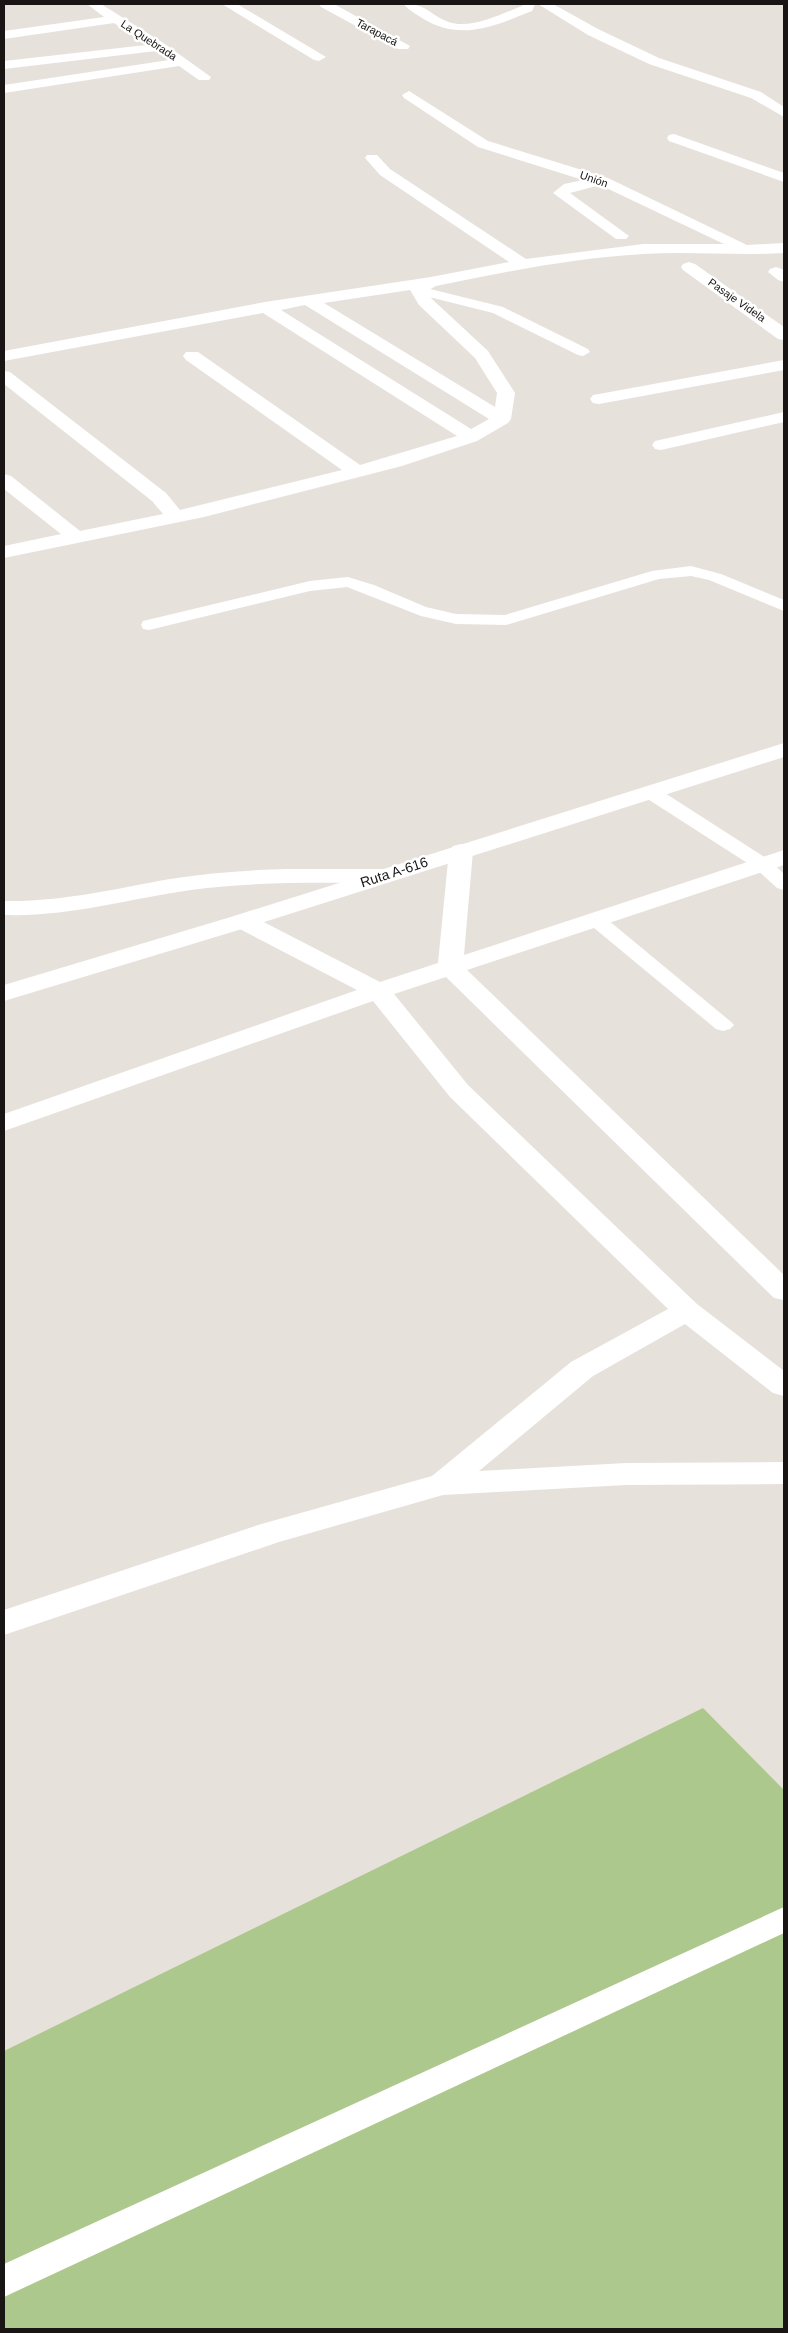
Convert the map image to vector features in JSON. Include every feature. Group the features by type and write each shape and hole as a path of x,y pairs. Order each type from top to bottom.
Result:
{"street":[{"name":"La Quebrada","path":"93,4 204,77"},
{"path":"228,4 319,57"},
{"name":"Tarapacá","path":"325,4 403,46"},
{"path":"410,4 447,26 456,27 498,20 528,8 530,4"},
{"path":"544,4 593,32 654,61 756,95 784,112"},
{"path":"4,35 117,19"},
{"path":"4,66 160,47"},
{"path":"4,89 182,62"},
{"name":"Unión","path":"408,95 483,144 603,181 748,250 784,248"},
{"path":"674,138 784,178"},
{"path":"372,158 386,172 522,264"},
{"path":"603,181 569,187 560,193 621,236"},
{"path":"4,356 265,307 425,286 522,264 594,253 645,249 748,250"},
{"name":"Pasaje Videla","path":"688,266 784,335"},
{"path":"425,286 425,302 482,355 506,393 502,419"},
{"path":"308,300 502,419"},
{"path":"265,307 471,437"},
{"path":"192,356 357,472"},
{"path":"599,399 784,365"},
{"path":"4,376 159,497 176,517"},
{"path":"661,445 784,417"},
{"path":"4,552 75,536 176,517 395,462 471,437 502,419"},
{"path":"4,480 75,536"},
{"name":"Ruta A-616","path":"4,993 243,921 784,750"},
{"path":"450,967 461,851"},
{"path":"4,1123 378,991 490,956 595,919 773,861"},
{"path":"4,908 33,910 97,902 190,883 244,876 384,876"},
{"path":"243,921 378,991 459,1091 687,1311 784,1386"},
{"path":"450,967 784,1291"},
{"path":"443,1484 582,1369 687,1311"},
{"path":"4,1622 269,1533 443,1484 626,1474 784,1474"}],"lane":[{"path":"425,286 498,310 583,352"},
{"path":"149,625 310,586 348,582 368,588 421,612 456,618 506,620 658,574 691,571 715,577 784,606"},
{"path":"650,792 773,861 784,884"},
{"path":"595,919 723,1025"},
{"path":"4,2281 784,1919"}],"green space":[{"path":"703,1708 784,1790 784,2329 4,2329 4,2051"}]}
